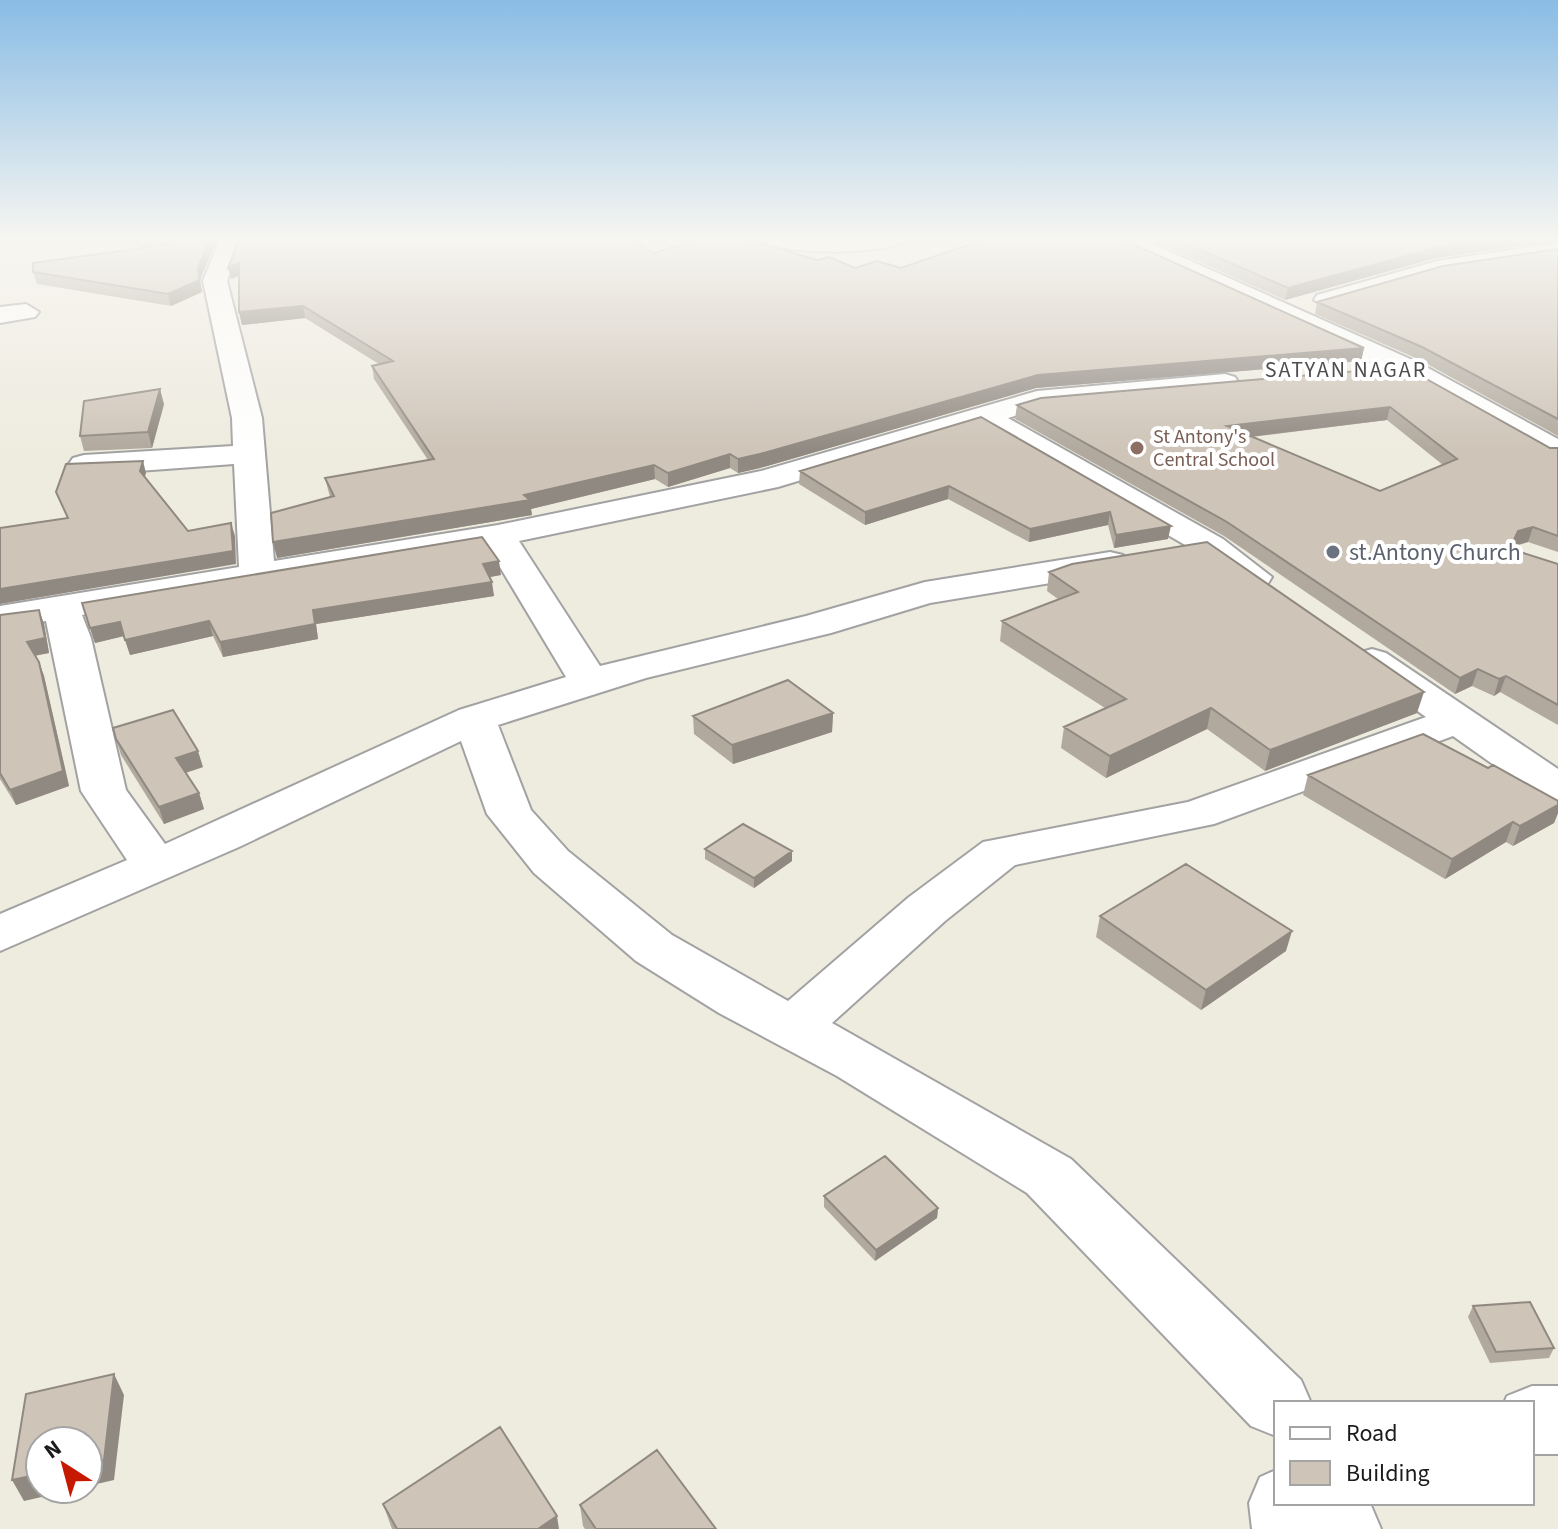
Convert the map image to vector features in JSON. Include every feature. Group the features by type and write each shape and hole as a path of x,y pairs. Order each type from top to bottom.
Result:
{"street":[{"path":"221,308 247,418 257,573"},
{"path":"1279,308 1407,368 1558,452"},
{"path":"1285,311 1294,308"},
{"path":"0,315 26,312"},
{"path":"1348,373 1407,368"},
{"path":"0,617 498,535 767,480 1037,400 1259,380"},
{"path":"983,416 1211,546 1289,601"},
{"path":"74,465 249,454"},
{"path":"498,535 590,683"},
{"path":"0,934 474,719 590,683 925,593 1211,546"},
{"path":"60,606 72,638 104,791 155,865"},
{"path":"1340,638 1558,789"},
{"path":"474,719 510,814 551,862 654,948 1049,1176 1274,1401"},
{"path":"793,1027 927,909 1000,853 1198,814 1457,720"},
{"path":"1534,1420 1558,1420"},
{"path":"1286,1505 1290,1529"},
{"path":"1320,1505 1343,1529"}],"building":[{"path":"239,308 278,308 239,312"},
{"path":"307,308 1276,308 1364,348 1038,375 738,459 730,454 668,473 654,465 524,495 530,500 273,542 271,513 334,496 325,478 434,459 372,366 393,361"},
{"path":"1332,308 1558,308 1558,419 1422,347"},
{"path":"1405,367 1550,448 1558,448 1558,536 1533,527 1518,531 1513,542 1520,552 1558,564 1558,705 1506,676 1499,679 1478,669 1460,678 1227,522 1017,405 1041,398","holes":["1390,407 1457,459 1380,491 1227,426"]},
{"path":"160,389 148,432 80,436 84,401"},
{"path":"981,417 1171,526 1116,535 1110,512 1030,529 949,486 865,512 800,471"},
{"path":"143,461 140,471 188,531 231,523 233,551 0,589 0,528 68,518 56,492 66,464"},
{"path":"482,537 499,561 483,564 492,582 313,610 315,624 220,642 209,621 125,640 120,622 90,628 82,603"},
{"path":"1207,542 1424,692 1270,750 1211,708 1110,756 1064,727 1126,699 1002,621 1078,592 1049,572 1072,564"},
{"path":"39,610 45,638 27,642 39,662 63,771 10,790 0,773 0,615"},
{"path":"788,680 833,713 732,745 693,716"},
{"path":"173,710 198,751 176,758 199,793 159,807 116,739 113,728"},
{"path":"1423,734 1488,768 1493,765 1558,801 1558,805 1520,826 1513,822 1452,859 1308,775"},
{"path":"743,824 792,851 754,878 705,849"},
{"path":"1186,864 1292,931 1206,990 1100,916"},
{"path":"885,1156 938,1208 876,1250 824,1196"},
{"path":"1530,1302 1554,1348 1496,1352 1473,1306"},
{"path":"114,1374 104,1460 104,1425 24,1425 24,1477 12,1480 26,1394"},
{"path":"500,1427 557,1516 538,1529 397,1529 383,1504"},
{"path":"657,1450 716,1529 596,1529 580,1505"}],"place":[{"name":"St Antony's Central School","path":"1137,448"},
{"name":"st.Antony Church","path":"1333,552"}],"district":[{"name":"SATYAN NAGAR","path":"1346,369"}]}
